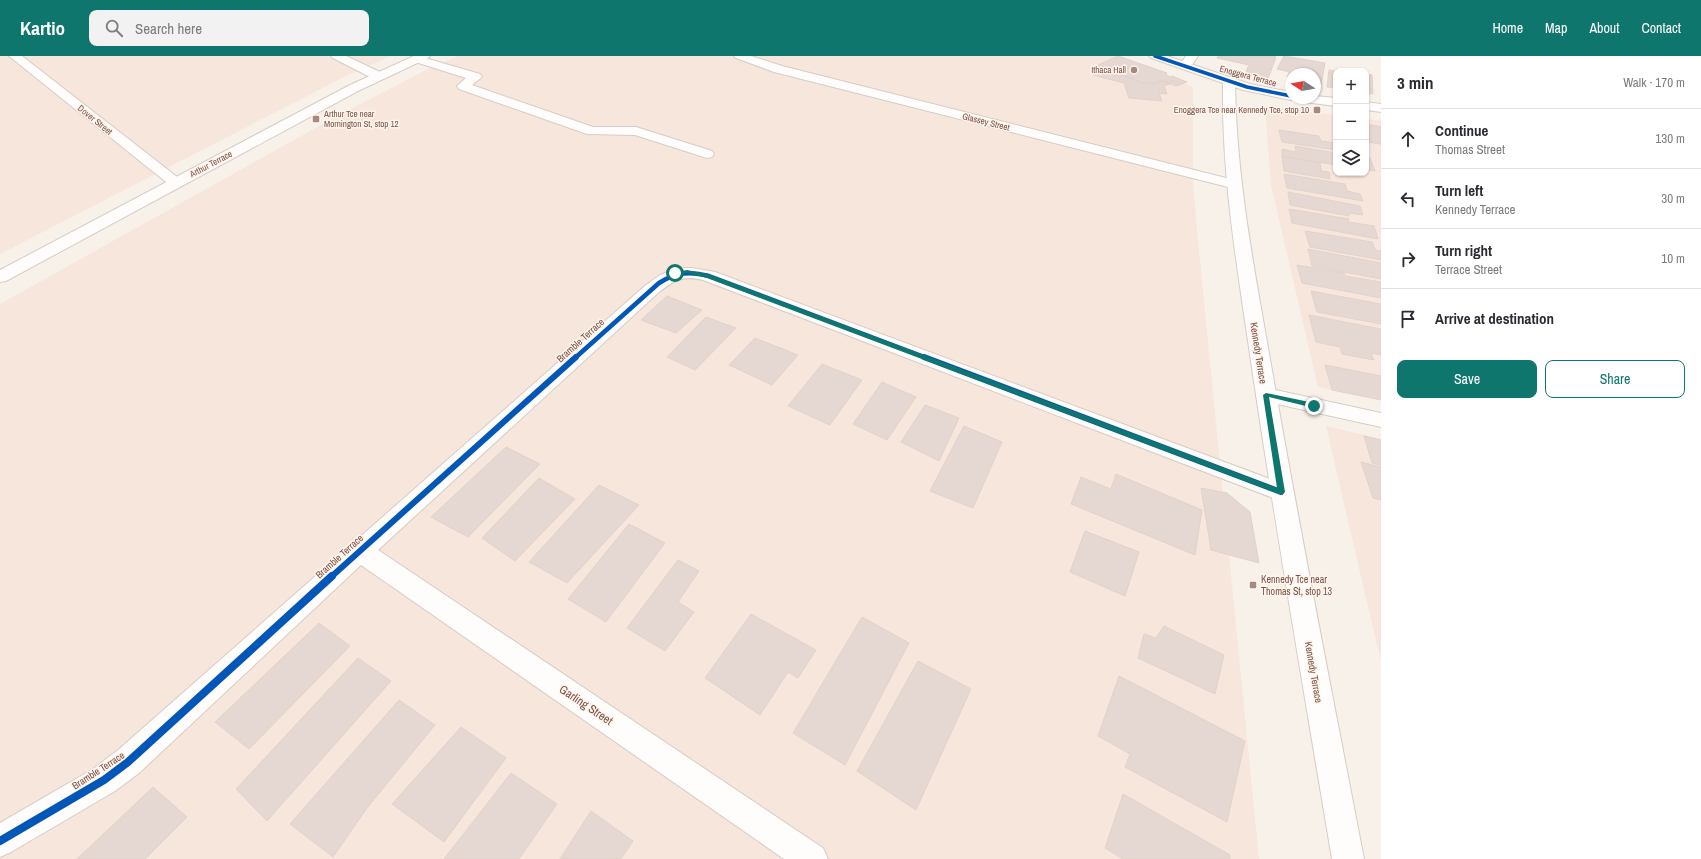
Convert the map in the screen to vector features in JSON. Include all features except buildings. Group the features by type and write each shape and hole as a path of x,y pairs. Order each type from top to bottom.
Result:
{"street":[{"name":"Dover Street","path":"15,56 176,183"},
{"path":"336,56 378,76"},
{"name":"Glassey Street","path":"740,56 778,69 1233,184"},
{"name":"Enoggera Terrace","path":"1156,56 1229,81 1285,95"},
{"path":"1185,66 1192,56"},
{"name":"Arthur Terrace","path":"0,277 378,76 420,57"},
{"path":"420,57 476,77 463,86 592,131 636,131 707,154"},
{"name":"Kennedy Terrace","path":"1229,81 1228,118 1233,184 1282,492 1348,859"},
{"path":"1321,100 1333,102"},
{"path":"1369,106 1381,108"},
{"name":"Bramble Terrace","path":"0,841 104,780 128,762 652,289 668,276 680,272 709,276 1282,492"},
{"path":"1266,395 1381,420"},
{"name":"Garling Street","path":"360,551 812,859"}],"shaded area":[{"path":"0,56 391,56 346,76 0,254"},
{"path":"458,56 1119,56 1193,87 1193,182 1196,220 1259,859 0,859 0,304 328,121 430,68"},
{"path":"1265,106 1333,115 1333,176 1369,176 1369,119 1381,121 1381,400 1318,387 1271,185"},
{"path":"1326,426 1381,439 1381,660 1373,628"}],"cycle path":[{"path":"1155,56 1247,87 1285,95"},
{"path":"0,841 104,780 128,762 652,289 659,283 678,274 692,273 709,276 1281,492"}],"place":[{"name":"Ithaca Hall","path":"1134,70"},
{"name":"Enoggera Tce near Kennedy Tce, stop 10","path":"1317,110"},
{"name":"Arthur Tce near Mornington St, stop 12","path":"316,119"},
{"name":"Kennedy Tce near Thomas St, stop 13","path":"1253,585"}],"route":[{"path":"675,273 687,272 709,276 1282,492 1266,395 1314,406"}]}
